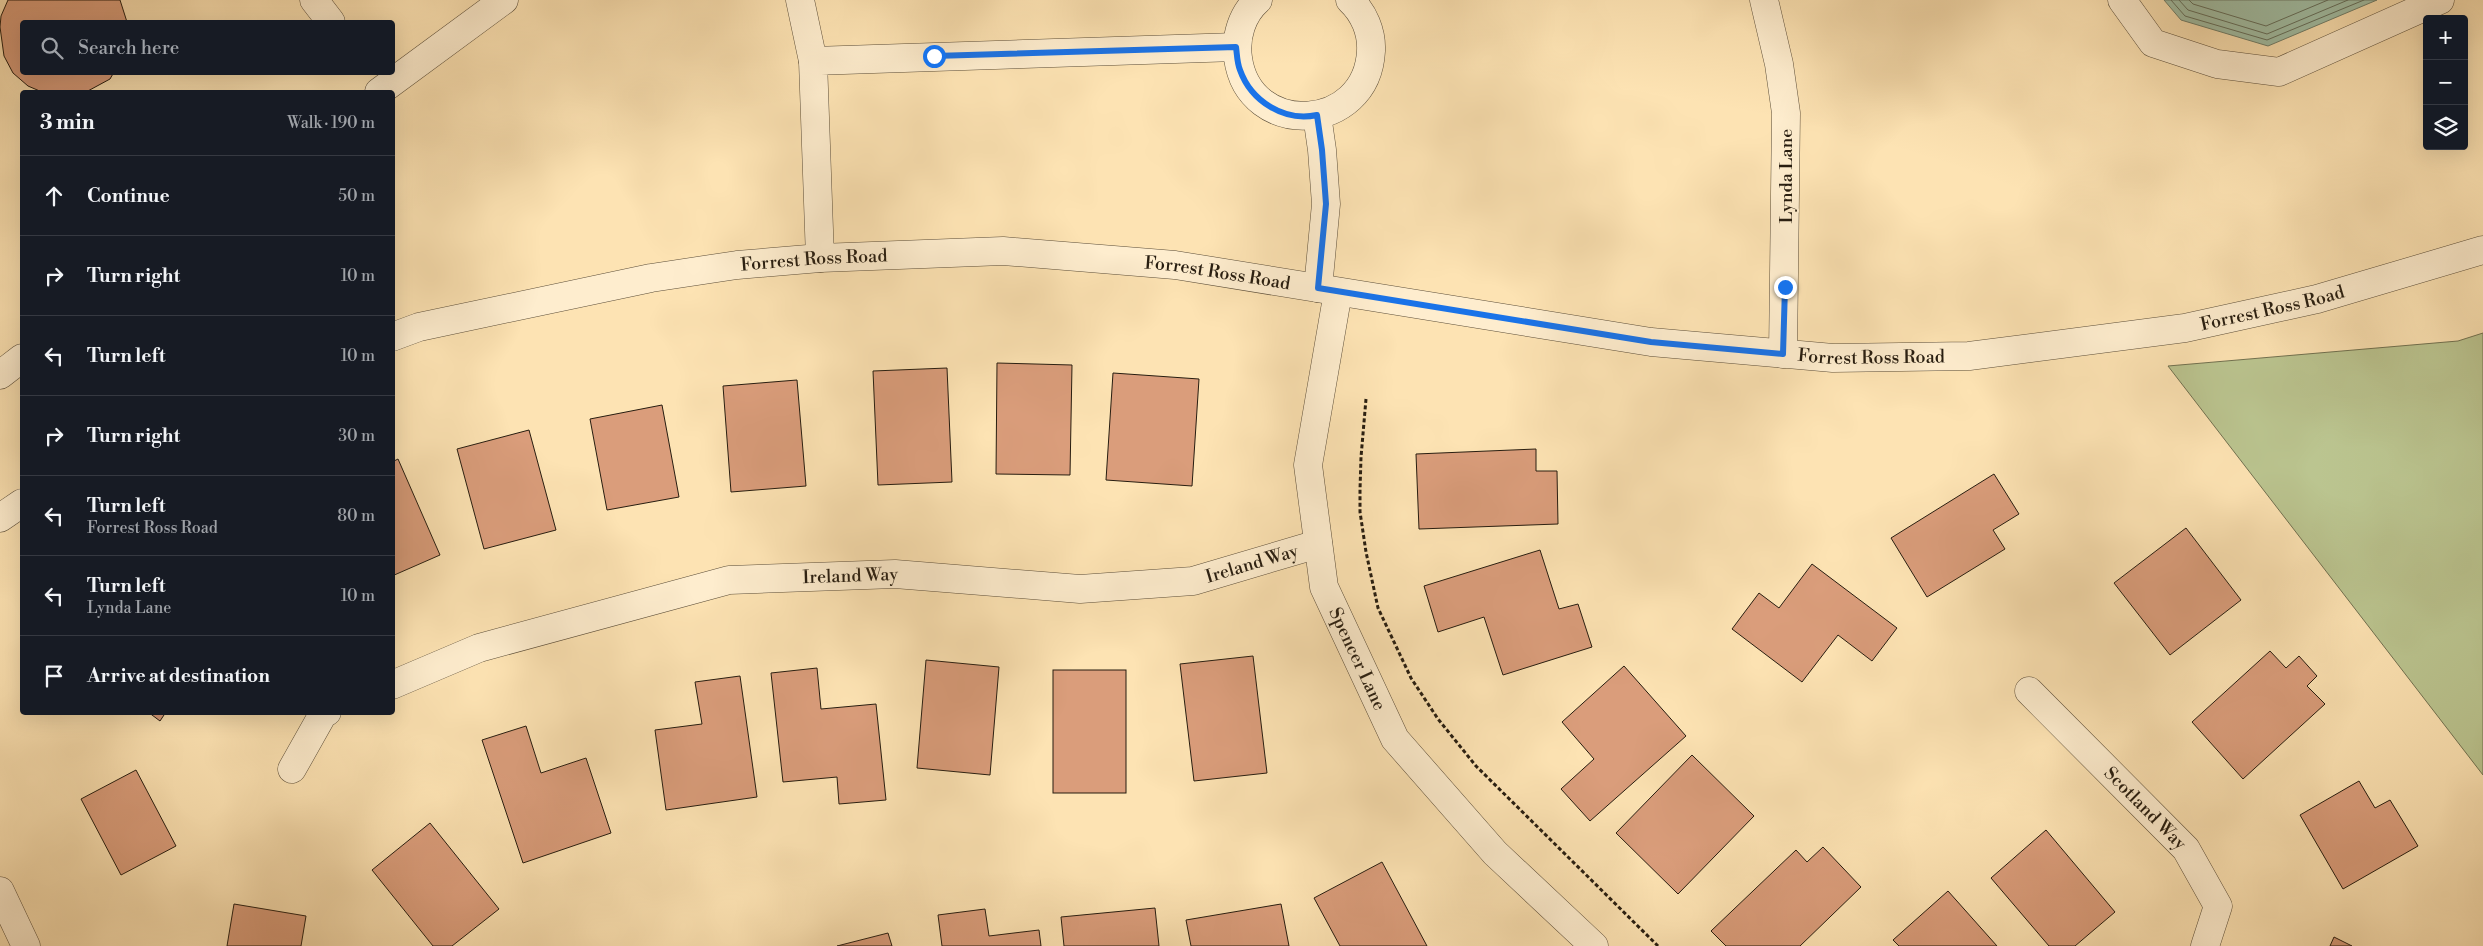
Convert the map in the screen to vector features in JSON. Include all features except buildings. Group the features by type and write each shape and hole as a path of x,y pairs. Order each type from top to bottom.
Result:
{"street":[{"path":"314,0 330,20"},
{"path":"395,74 504,0"},
{"path":"800,0 813,61 820,258"},
{"path":"1258,0 1252,5 1241,25 1236,47 1239,69 1249,89 1265,104 1285,114 1308,117 1329,112 1348,101 1362,84 1370,63 1371,41 1365,20 1350,0"},
{"name":"Lynda Lane","path":"1764,0 1780,64 1786,112 1783,354"},
{"path":"2122,0 2153,43 2217,64 2279,72 2440,0"},
{"path":"813,61 1236,47"},
{"path":"378,85 393,75"},
{"name":"Spencer Lane","path":"1317,115 1326,204 1328,290 1308,465 1324,587 1395,739 1495,853 1585,943"},
{"name":"Forrest Ross Road","path":"395,336 435,324 651,278 737,265 820,258 1003,251 1175,265 1651,342 1832,358 1969,356 2186,328 2317,299 2483,250"},
{"path":"0,375 20,360"},
{"path":"0,518 20,504"},
{"name":"Ireland Way","path":"395,684 479,648 729,580 896,574 1080,589 1192,581 1318,544"},
{"name":"Scotland Way","path":"2029,691 2186,848 2218,906 2205,946"},
{"path":"292,769 322,715"},
{"path":"0,891 26,946"}],"path":[{"path":"1366,399 1360,490 1360,512 1366,552 1378,608 1411,678 1438,719 1476,766 1658,946"}],"shaded area":[{"path":"2483,333 2483,775 2168,366 2458,341"}],"water":[{"path":"2164,0 2377,0 2268,46 2181,20"}],"route":[{"path":"934,56 1236,47 1239,69 1249,89 1265,104 1285,114 1308,117 1317,115 1326,204 1318,288 1651,342 1783,354 1785,287"}]}
